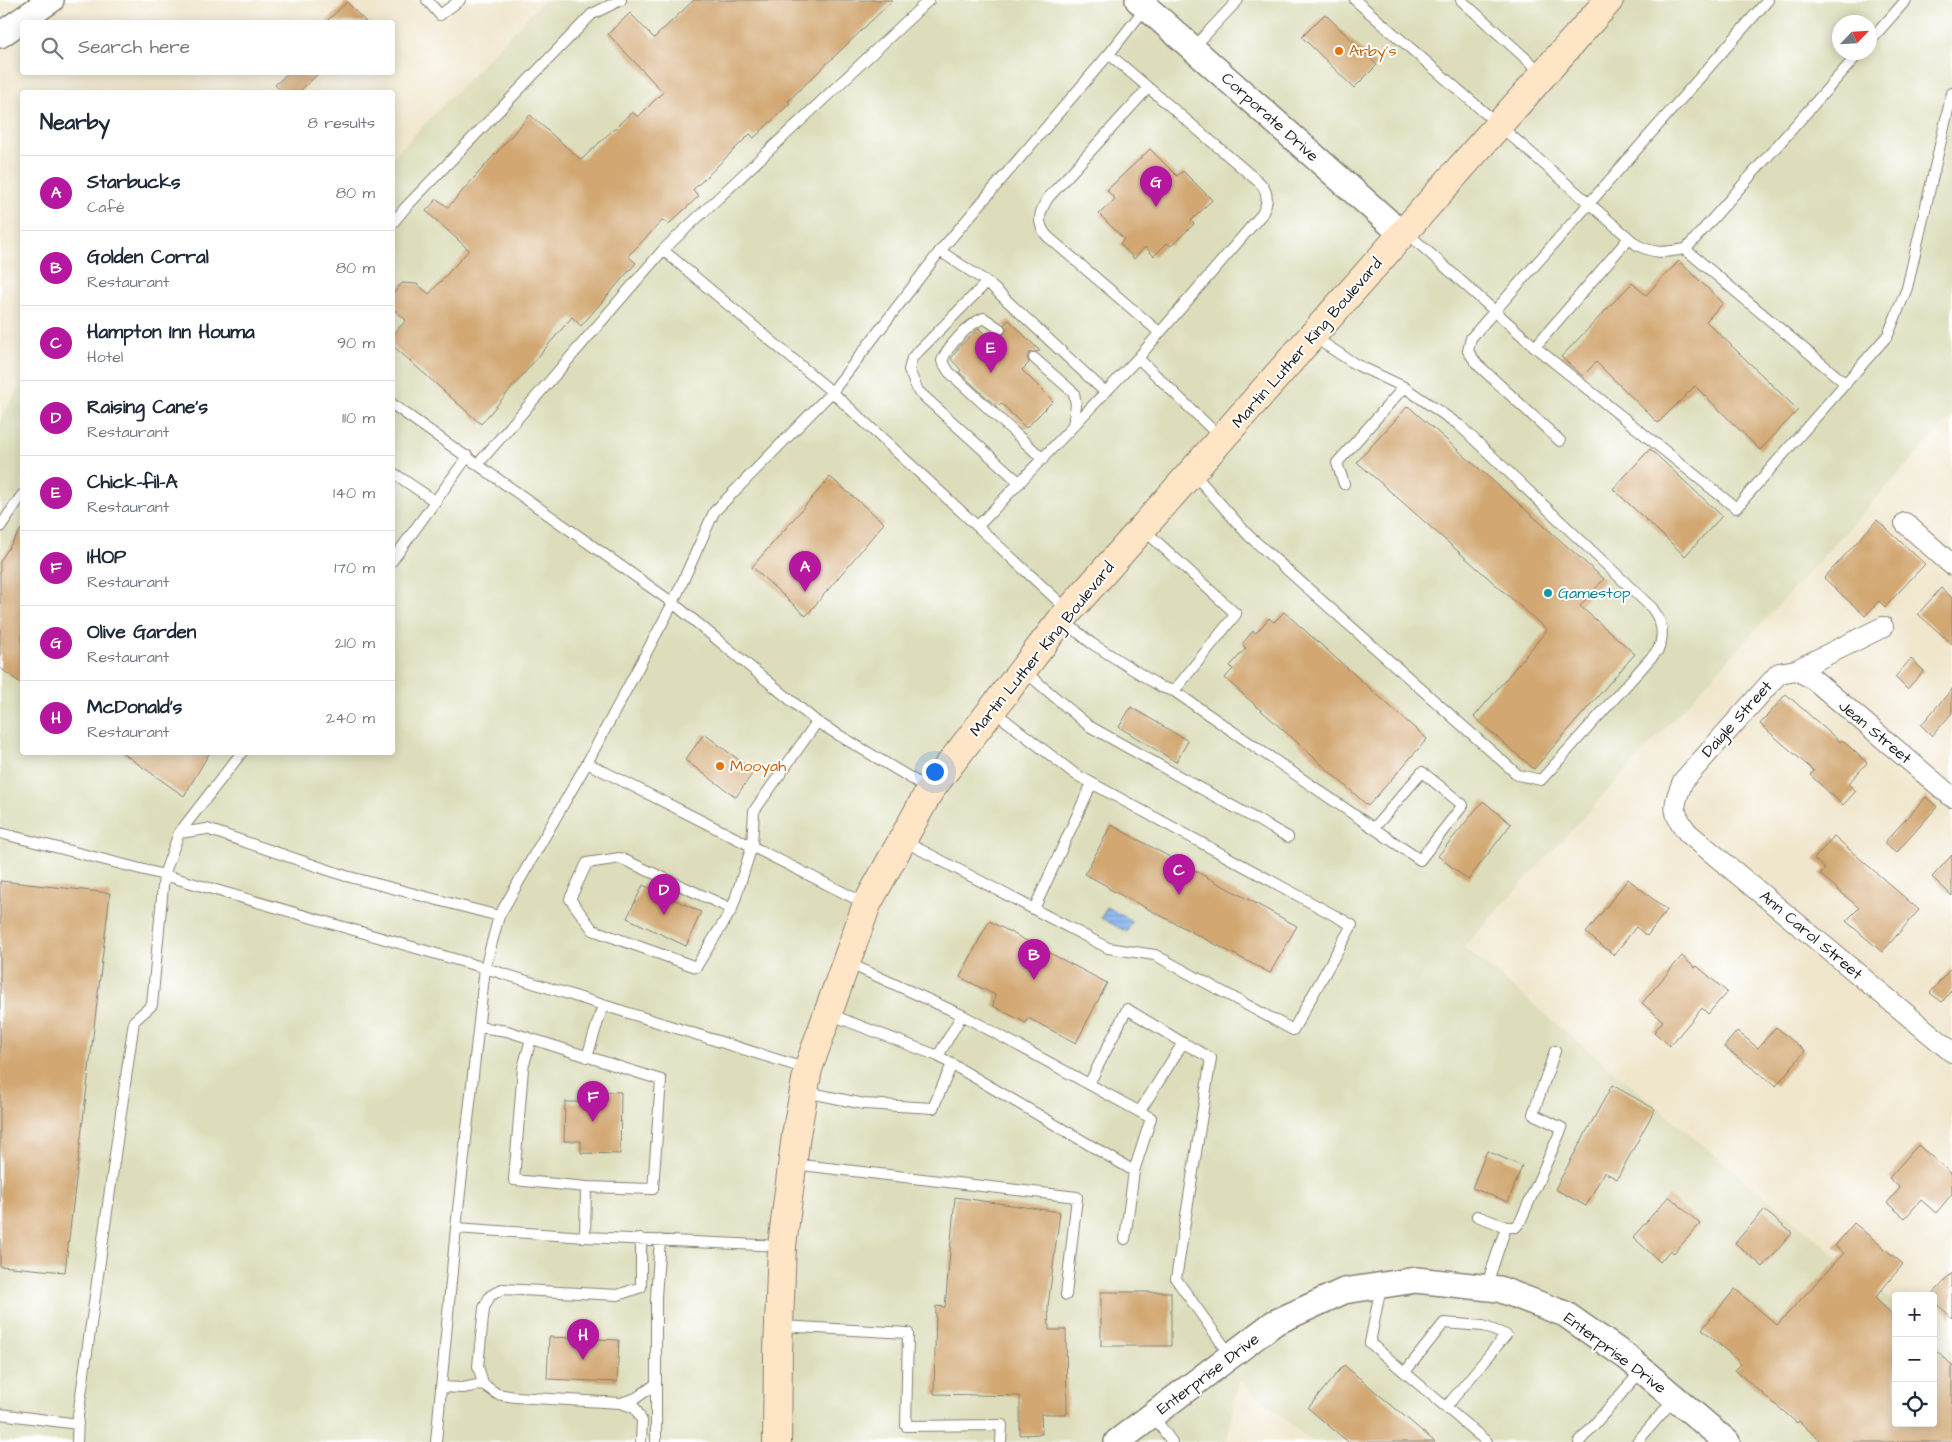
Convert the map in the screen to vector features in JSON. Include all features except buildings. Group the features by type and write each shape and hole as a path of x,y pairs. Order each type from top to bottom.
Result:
{"main road":[{"name":"Martin Luther King Boulevard","path":"777,1442 782,1246 792,1164 806,1080 867,904 930,790 1066,615 1142,528 1223,440 1609,0"}],"street":[{"path":"22,20 51,0"},
{"name":"Corporate Drive","path":"1142,4 1404,232"},
{"path":"0,35 20,21"},
{"path":"1906,523 1952,565"},
{"name":"Daigle Street","path":"1676,814 1674,803 1683,781 1779,673 1796,670 1883,626"},
{"name":"Jean Street","path":"1796,670 1813,679 1952,797"},
{"name":"Ann Carol Street","path":"1676,814 1678,820 1688,833 1952,1052"},
{"name":"Enterprise Drive","path":"1117,1442 1274,1323 1344,1291 1416,1280 1499,1289 1565,1314 1642,1370 1718,1439"}],"lane":[{"path":"427,0 440,15 460,0"},
{"path":"395,221 592,14 621,0"},
{"path":"478,464 663,250 929,0"},
{"path":"1193,48 1238,0"},
{"path":"1355,0 1588,204 1629,238 1648,250 1660,253 1685,249 1853,60"},
{"path":"1461,0 1543,74"},
{"path":"1560,441 1476,364 1468,351 1471,338 1768,0"},
{"path":"1877,34 1906,0"},
{"path":"436,1442 456,1228 485,968 498,916 587,763 673,602 714,512 832,392 940,251 1109,54 1142,4"},
{"path":"978,526 1138,358 1262,214 1267,203 1264,187 1260,183 1109,54"},
{"path":"1148,88 1048,198 1040,212 1039,221 1042,230 1047,236 1159,332"},
{"path":"1404,232 1535,347 1736,508 1888,335 1907,288 1940,153 1952,93"},
{"path":"1535,347 1629,238"},
{"path":"1685,249 1846,384"},
{"path":"663,250 832,392 978,526 1066,615 1090,643 1161,687 1174,691 1420,860 1463,805 1422,772 1374,828"},
{"path":"940,251 987,282 1105,392"},
{"path":"987,282 912,358 908,370 918,391 1020,483"},
{"path":"1000,329 984,318 976,321 946,351 942,361 949,372 1043,459"},
{"path":"1193,473 1249,536 1518,775 1541,780 1658,650 1662,641 1663,629 1659,617 1652,608 1459,425 1404,387 1355,364 1313,336"},
{"path":"1034,358 1074,393 1076,405 1073,426"},
{"path":"1138,358 1223,440"},
{"path":"1344,484 1336,463 1404,387"},
{"path":"395,406 673,602 817,722 930,790"},
{"path":"395,557 468,456"},
{"path":"395,474 436,502"},
{"path":"0,527 20,499"},
{"path":"1142,528 1236,614 1174,691"},
{"path":"1022,670 1089,726 1288,837"},
{"path":"902,840 1108,948 1155,955 1294,1030 1352,924 1075,774 991,710"},
{"path":"732,909 620,858 587,863 570,899 593,930 696,967 732,909 752,846 754,811 817,722"},
{"path":"77,1442 134,1021 152,1005 164,875 179,833 240,755"},
{"path":"587,763 867,904"},
{"path":"1034,909 1092,783"},
{"path":"179,833 207,829 346,876 498,916"},
{"path":"0,833 164,875 485,968 603,1005 806,1080 864,1104 932,1108 952,1064"},
{"path":"846,962 962,1016 1151,1118 1134,1171 1125,1239"},
{"path":"587,1057 603,1005"},
{"path":"1089,1084 1127,1009 1182,1043 1211,1058 1176,1279 1231,1356"},
{"path":"828,1014 938,1056 1134,1171"},
{"path":"938,1056 962,1016"},
{"path":"479,1027 507,1032 531,1039 661,1080 653,1189 586,1187 514,1180 522,1068 531,1039"},
{"path":"1140,1112 1182,1043"},
{"path":"1477,1216 1506,1227 1516,1227 1520,1222 1562,1128 1533,1114 1555,1051"},
{"path":"792,1164 1077,1197 1066,1295"},
{"path":"585,1237 586,1187"},
{"path":"1485,1288 1506,1227"},
{"path":"456,1228 585,1237 782,1246"},
{"path":"641,1239 641,1287 631,1292 618,1295 502,1289 490,1296 484,1308 478,1366 483,1384 497,1394 621,1403 635,1408 642,1420 641,1442"},
{"path":"656,1442 656,1297 660,1240"},
{"path":"1381,1286 1370,1342 1487,1442"},
{"path":"1405,1372 1444,1323 1483,1326 1506,1335 1446,1407"},
{"path":"779,1326 908,1333 906,1426 1002,1425 1001,1442"},
{"path":"1579,1442 1642,1370"},
{"path":"441,1387 463,1388 483,1384"},
{"path":"621,1403 636,1398 656,1384"},
{"path":"1637,1442 1675,1398"},
{"path":"0,1414 78,1424"},
{"path":"1153,1416 1172,1442"}],"shaded area":[{"path":"544,0 1952,0 1952,416 1464,947 1892,1302 1892,1427 1937,1427 1937,1339 1952,1351 1952,1442 1312,1442 1239,1380 1227,1442 0,1442 0,420 20,386 20,755 395,755 395,155"}],"water":[{"path":"1107,907 1132,921 1127,932 1101,918"}],"place":[{"name":"Arby's","path":"1339,51"},
{"name":"Olive Garden","path":"1156,207"},
{"name":"Chick-fil-A","path":"991,373"},
{"name":"Starbucks","path":"805,592"},
{"name":"Gamestop","path":"1548,593"},
{"name":"Mooyah","path":"720,766"},
{"name":"Hampton Inn Houma","path":"1179,895"},
{"name":"Raising Cane's","path":"664,915"},
{"name":"Golden Corral","path":"1034,980"},
{"name":"IHOP","path":"593,1122"},
{"name":"McDonald's","path":"583,1360"}]}
